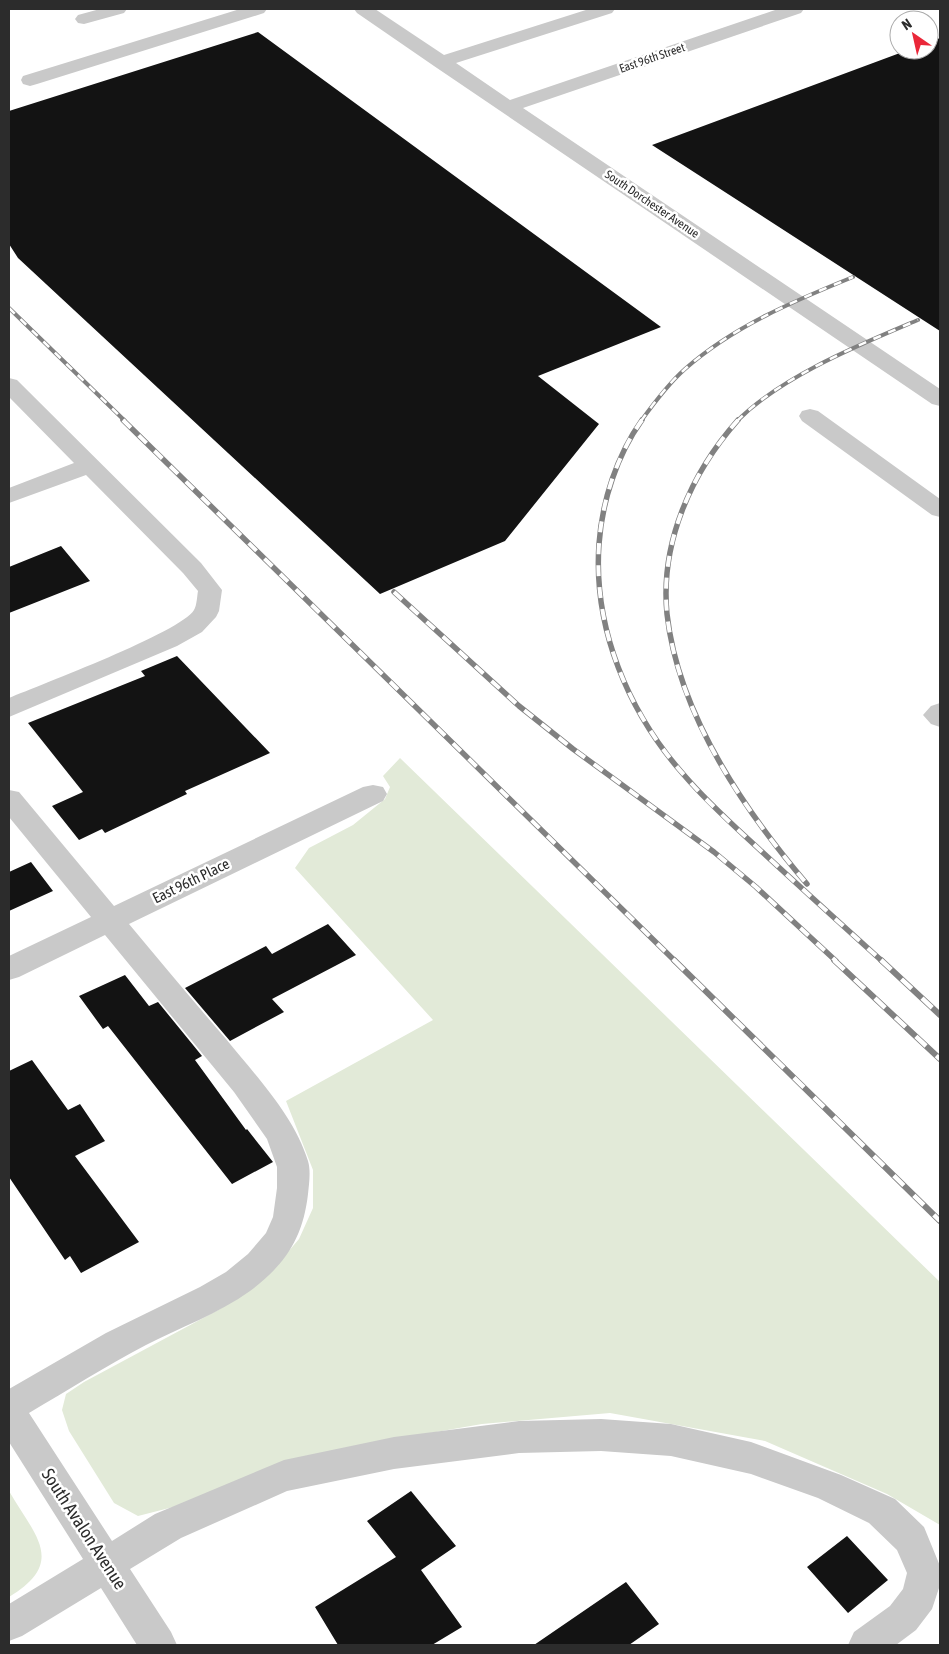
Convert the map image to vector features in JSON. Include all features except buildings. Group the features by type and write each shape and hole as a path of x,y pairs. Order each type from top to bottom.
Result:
{"street":[{"path":"84,19 118,9"},
{"path":"30,80 258,9"},
{"name":"South Dorchester Avenue","path":"363,9 940,399"},
{"path":"441,62 606,9"},
{"name":"East 96th Street","path":"508,107 795,9"},
{"path":"9,385 90,464 210,590 207,611 194,626 168,640 9,708"},
{"path":"810,416 940,510"},
{"path":"9,496 90,464"},
{"path":"940,712 936,715 940,718"},
{"name":"East 96th Place","path":"9,969 373,794"},
{"path":"9,799 108,921 245,1084 277,1128 293,1162 293,1203 282,1237 264,1261 232,1286 134,1336 9,1406"},
{"name":"South Avalon Avenue","path":"9,1412 158,1645"},
{"path":"9,1624 168,1526 284,1476 394,1453 519,1438 601,1435 671,1440 751,1458 829,1486 882,1511 911,1539 925,1573 919,1597 903,1618 867,1645"}],"green space":[{"path":"400,758 940,1282 940,1525 887,1494 765,1441 610,1413 482,1424 344,1448 181,1505 138,1516 114,1503 69,1431 62,1410 66,1394 84,1382 220,1309 270,1273 299,1239 313,1208 313,1170 286,1101 433,1020 295,868 309,848 353,825 385,799 390,787 383,776"},
{"path":"9,1491 36,1535 41,1560 37,1572 27,1584 9,1597"}],"railway":[{"path":"641,421 685,369 724,340 744,327 787,305 853,277"},
{"path":"9,308 125,421"},
{"path":"738,420 755,405 798,376 847,351 918,320"},
{"path":"123,420 675,961"},
{"path":"642,420 625,448 612,479 603,511 599,544 602,607 608,637 618,667 646,724 684,775 720,813 882,961"},
{"path":"738,420 706,463 682,510 674,535 669,561 666,587 667,614 674,651 685,688 700,724 718,759 760,825 807,884"},
{"path":"394,592 519,706 573,749 714,852 756,887 836,961"},
{"path":"674,960 940,1221"},
{"path":"834,960 940,1059"},
{"path":"881,960 940,1015"}]}
